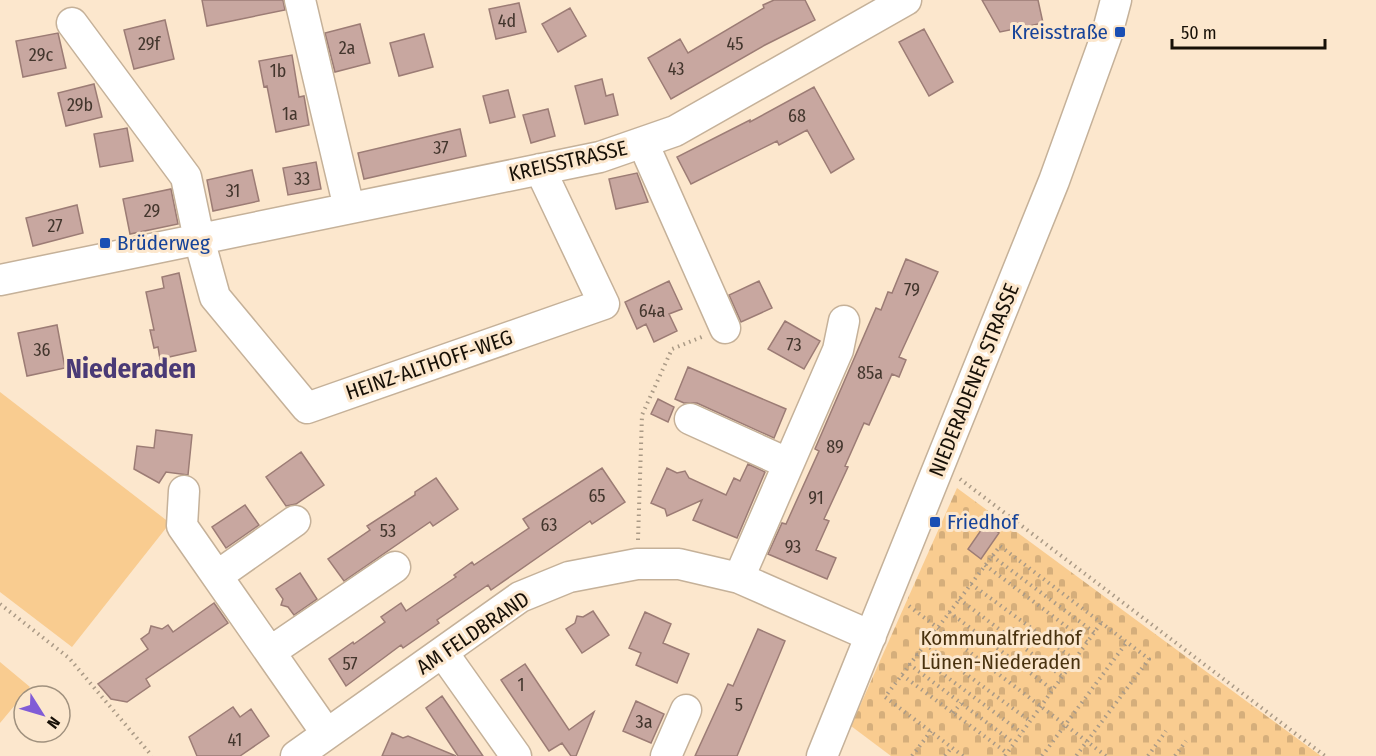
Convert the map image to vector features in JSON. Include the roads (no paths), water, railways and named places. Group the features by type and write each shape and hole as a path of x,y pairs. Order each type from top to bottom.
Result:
{"street":[{"path":"300,0 350,208"},
{"name":"KREISSTRASSE","path":"0,280 600,157 675,131 906,0"},
{"name":"NIEDERADENER STRASSE","path":"822,756 941,464 1084,101 1116,0"},
{"path":"72,23 186,177 199,239"},
{"path":"643,143 724,328"},
{"name":"HEINZ-ALTHOFF-WEG","path":"199,239 215,297 307,408 604,304 540,169"},
{"path":"739,578 838,350 844,321"},
{"path":"690,419 788,463"},
{"path":"184,491 182,526 327,734"},
{"path":"217,576 295,521"},
{"name":"AM FELDBRAND","path":"296,756 520,597 569,577 638,564 679,564 739,578 871,636"},
{"path":"270,652 395,567"},
{"path":"443,653 516,756"},
{"path":"666,756 686,710"}],"place":[{"name":"Kreisstraße","path":"1120,32"},
{"name":"Brüderweg","path":"105,243"},
{"name":"Friedhof","path":"935,522"}],"district":[{"name":"Niederaden","path":"131,369"}],"park label":[{"name":"Kommunalfriedhof Lünen-Niederaden","path":"1001,650"}]}
